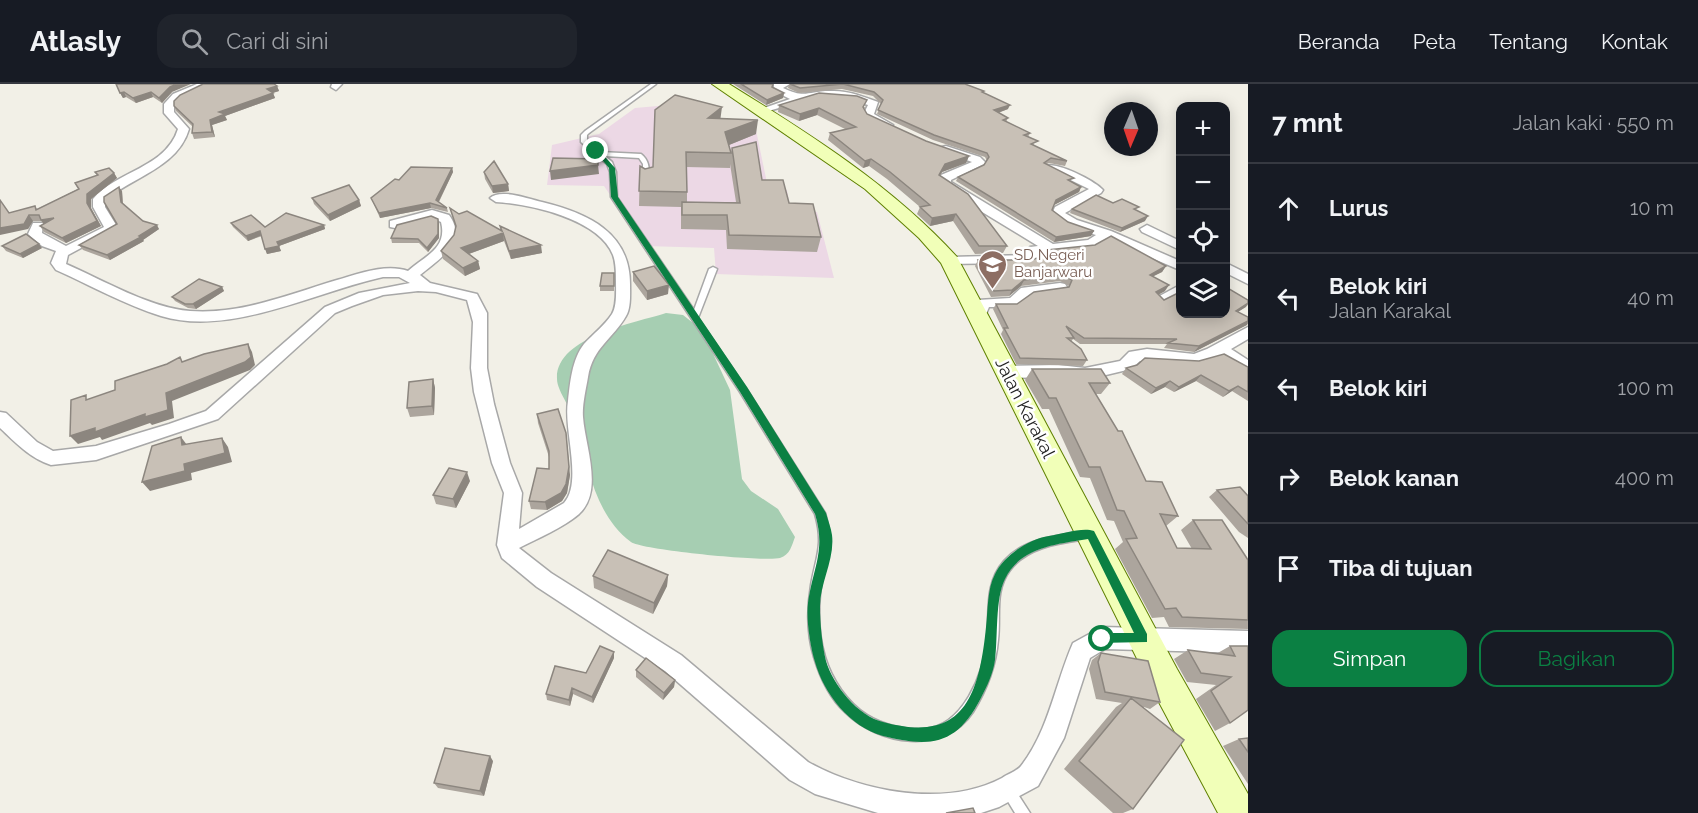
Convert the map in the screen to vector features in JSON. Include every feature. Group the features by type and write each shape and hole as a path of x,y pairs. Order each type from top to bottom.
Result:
{"main road":[{"name":"Jalan Karakal","path":"719,84 873,188 932,240 950,261 1143,638 1238,813"}],"street":[{"path":"206,84 177,96 168,104 169,113 184,129 184,136 177,145 136,177 99,199 99,207 111,228 64,252 58,263 61,267 164,312 182,317 208,317 237,311 377,274 393,272 472,297 480,310 480,379 501,464 512,492 513,512 507,545 514,558 544,580 673,663 799,771 824,785 857,796 915,806 965,804 1006,790 1029,777 1052,738 1081,651 1102,639 1143,638 1248,642"},
{"path":"785,84 778,86 778,89 798,99"},
{"path":"762,112 798,99 844,88 874,104 868,115 899,130"},
{"path":"935,146 980,162 945,178 945,184 1051,248"},
{"path":"1050,167 1090,184 1097,190 1059,210 1058,214 1072,223 1176,262"},
{"path":"496,198 538,202 590,226 610,240 622,263 620,314 589,349 576,396 574,415 582,473 579,500 571,509 507,545"},
{"path":"395,224 434,214 442,216 449,224 450,231 443,250 413,274 419,282"},
{"path":"38,226 35,234 64,252"},
{"path":"1147,229 1176,244"},
{"path":"950,261 1027,259 1035,256 1035,250 1091,244 1106,234"},
{"path":"1230,269 1248,280"},
{"path":"0,418 30,447 51,458 96,453 174,429 212,416 330,310 379,292 419,282"},
{"path":"976,312 981,311 983,303 1014,302 1026,291 1060,287"},
{"path":"1161,299 1176,291"},
{"path":"1005,372 1059,371 1085,374 1125,364 1140,354 1191,360 1219,349 1248,332"},
{"path":"1219,349 1248,368"}],"lane":[{"path":"654,84 584,135 584,142 600,154 612,168 614,197 695,317 820,513 827,535 814,605 820,661 833,688 861,720 881,729 920,736 940,733 955,726 965,716 984,679 993,638 993,613 1000,576 1010,562 1034,545 1090,534"},
{"path":"600,154 641,156 646,164 646,180"},
{"path":"695,317 713,269"},
{"path":"1006,790 1023,813"}],"shaded area":[{"path":"669,105 728,120 756,130 768,188 787,190 791,211 817,212 834,278 716,274 714,248 645,246 604,186 547,185 552,145 599,134 635,108"}],"green space":[{"path":"666,313 683,315 702,330 730,390 742,479 751,491 778,509 795,537 790,549 783,557 770,559 729,557 640,545 631,542 619,531 601,505 576,423 558,384 560,365 569,352 582,342 617,327"}],"building":[{"path":"116,84 177,84 170,87 159,98 151,92 133,98 124,92 120,93"},
{"path":"203,84 274,84 277,86 267,89 273,93 219,112 225,114 210,120 212,132 192,133 193,124 174,106 174,101 180,95"},
{"path":"741,84 773,84 772,87 784,93 767,100"},
{"path":"790,84 843,84 800,88"},
{"path":"843,84 965,84 1010,105 994,110 1008,118 1003,120 1030,133 1024,135 1038,141 1031,144 1067,161 1051,158 1044,163 1074,178 1068,180 1081,187 1056,200 1052,210 1068,222 1094,231 1056,237 958,177 984,165 989,157 987,153 934,135 878,110 883,100 874,92"},
{"path":"819,93 857,96 867,100 863,107 867,114 926,141 969,156 945,164 939,175 968,194 1007,246 979,246 956,214 932,218 920,207 930,205 890,172 871,159 865,161 830,133 856,127 819,108 800,114 779,105"},
{"path":"675,95 722,107 708,118 758,120 725,132 731,153 686,152 687,192 639,191 640,166 645,169 653,167 655,110"},
{"path":"756,142 762,180 783,180 789,203 813,204 821,237 729,235 727,215 682,215 682,202 740,203 732,148"},
{"path":"553,158 598,159 598,165 550,171"},
{"path":"494,161 508,184 492,186 484,172"},
{"path":"411,167 452,168 436,200 447,208 430,203 379,213 371,198 395,179 399,180"},
{"path":"109,168 114,173 87,194 87,203 97,221 62,238 40,226 54,218 41,220 39,215 29,215 24,224 0,228 0,200 9,213 35,206 36,210 79,189 75,183 98,175 95,172"},
{"path":"349,185 359,200 328,215 312,198"},
{"path":"119,187 121,202 143,221 157,225 139,236 141,237 107,255 79,245 117,224 104,202 104,197"},
{"path":"1096,195 1113,203 1122,199 1139,207 1134,209 1148,216 1122,228 1072,209"},
{"path":"450,208 459,214 467,211 502,231 500,226 541,245 509,251 503,233 461,248 478,261 463,268 441,251 454,235 456,226"},
{"path":"286,213 324,225 277,242 279,246 265,249 260,231 246,236 231,223 251,215 265,227"},
{"path":"431,216 438,219 438,234 427,248 418,239 391,238 397,225"},
{"path":"26,234 39,244 20,254 2,246"},
{"path":"1111,236 1166,266 1150,275 1169,285 1156,292 1164,300 1176,294 1176,318 1230,318 1230,289 1248,300 1248,303 1236,311 1248,317 1248,321 1199,346 1168,343 1177,339 1084,338 1066,326 1074,338 1067,338 1081,349 1087,360 1020,358 1004,328 1008,328 996,304 1017,304 1034,292 1069,287 1072,280 1063,275 1024,280 1012,290 994,291 978,260 1031,260 1044,256 1047,250 1095,245"},
{"path":"654,266 669,285 647,291 633,272"},
{"path":"602,273 614,273 614,286 600,286"},
{"path":"199,279 222,287 193,304 185,304 172,297"},
{"path":"248,344 251,357 245,362 166,393 168,410 145,417 145,414 95,432 95,428 70,436 71,400 86,395 86,400 115,390 115,381 167,364 180,357 182,362 204,354"},
{"path":"1224,354 1248,367 1248,392 1238,386 1229,391 1201,375 1179,387 1170,381 1156,388 1126,368 1137,365 1145,358 1199,361"},
{"path":"1032,369 1101,369 1110,383 1089,383 1118,431 1122,431 1146,481 1162,482 1178,516 1160,514 1177,548 1211,549 1193,520 1222,520 1248,560 1248,620 1182,617 1176,608 1165,609 1126,539 1137,538 1124,511 1117,510 1100,467 1089,467 1056,398 1049,398"},
{"path":"433,379 432,406 407,408 409,382"},
{"path":"558,409 566,433 569,467 566,484 561,493 545,502 529,501 537,468 549,469 549,451 537,414"},
{"path":"181,437 182,445 222,438 225,453 184,464 185,471 142,482 152,446"},
{"path":"449,468 467,472 453,499 433,495"},
{"path":"1240,487 1248,496 1248,524 1217,490"},
{"path":"608,550 668,575 654,603 593,576"},
{"path":"600,646 614,652 592,697 572,688 569,700 546,694 555,666 586,673"},
{"path":"1230,646 1248,646 1248,710 1230,723 1211,691 1231,677 1201,673 1188,650 1235,656"},
{"path":"1101,653 1148,661 1160,702 1105,692 1098,662"},
{"path":"646,658 675,680 664,693 636,670"},
{"path":"1131,698 1184,740 1133,809 1079,761"},
{"path":"1248,738 1248,752 1239,739"},
{"path":"445,748 490,756 480,791 434,783"},
{"path":"973,808 975,813 946,813"}],"place":[{"name":"SD Negeri Banjarwaru","path":"993,290"}],"route":[{"path":"596,151 607,159 612,168 614,197 743,390 820,513 827,535 826,550 815,591 814,623 820,661 826,676 842,702 861,720 881,729 920,736 940,733 955,726 965,716 984,679 993,638 995,595 1000,576 1021,552 1044,542 1090,534 1143,638 1102,639"}]}
